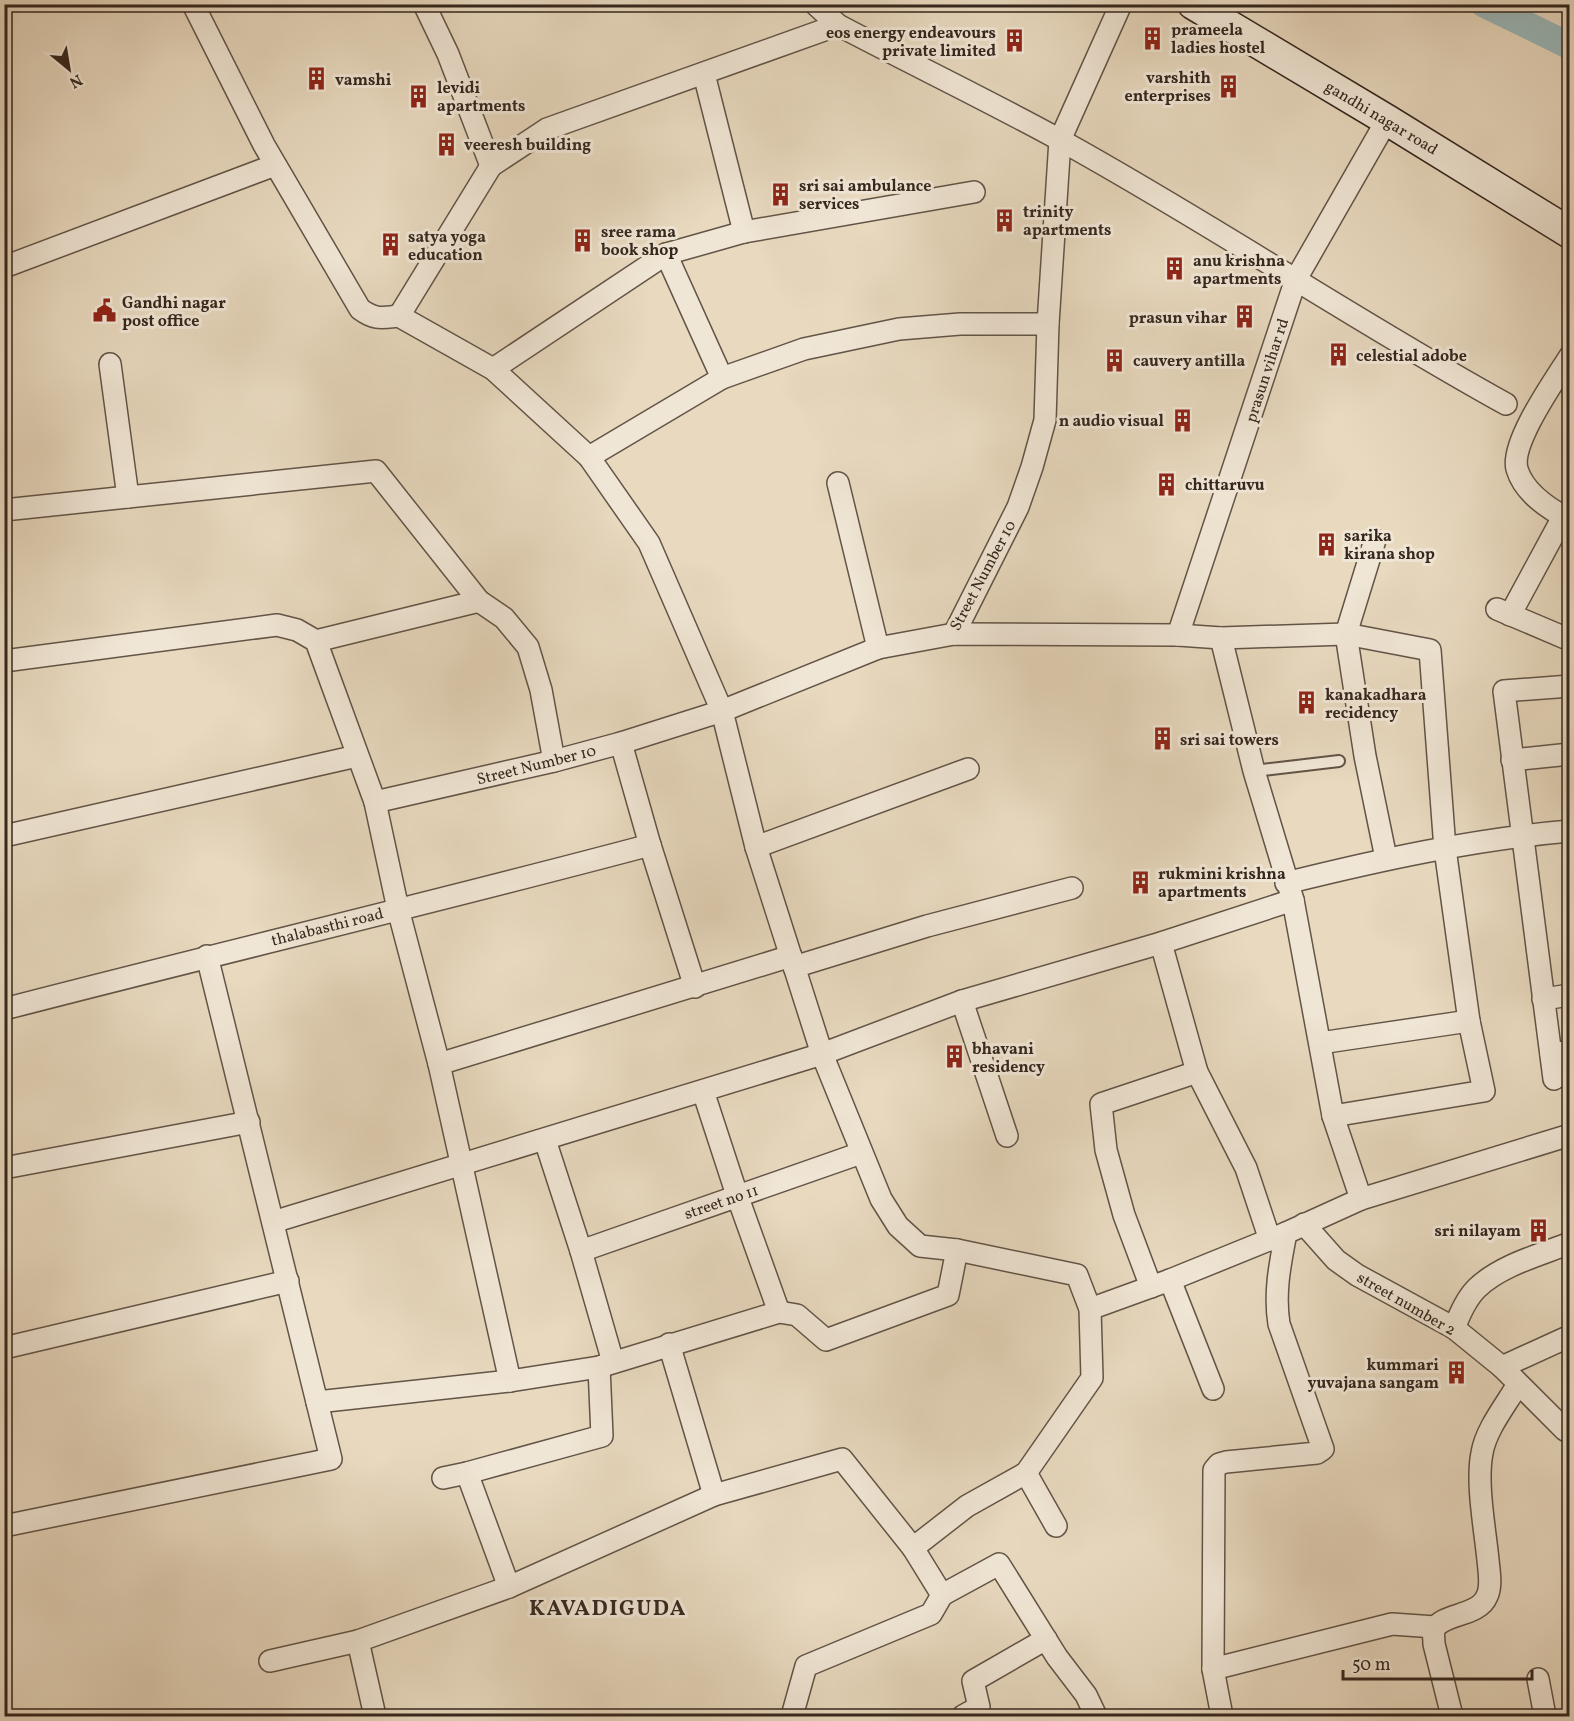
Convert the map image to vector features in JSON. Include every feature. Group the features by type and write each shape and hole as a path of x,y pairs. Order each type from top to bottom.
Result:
{"main road":[{"name":"gandhi nagar road","path":"1193,4 1387,120 1569,233"}],"street":[{"path":"193,4 275,165 360,309 372,317 399,316 493,369 589,457 650,543 722,711 756,847 822,1054 881,1199 898,1226 920,1246 957,1250 1077,1275 1090,1309 1092,1377 1026,1473 967,1506 913,1548"},
{"path":"424,4 447,54 491,165"},
{"path":"815,4 837,25 1060,140 1296,279 1439,367 1506,404"},
{"name":"Street Number 10","path":"375,802 554,761 621,743 722,711 878,648 954,634 1018,507 1045,420 1048,324 1060,140 1121,4"},
{"path":"399,316 491,165 547,129 837,25"},
{"path":"704,74 744,232"},
{"name":"prasun vihar rd","path":"1178,635 1296,279 1387,120"},
{"path":"4,267 275,165"},
{"path":"493,369 666,254 744,232 974,192"},
{"path":"666,254 722,378"},
{"path":"589,457 722,378 804,349 899,329 960,324 1048,324"},
{"path":"1569,356 1533,417 1517,452 1517,468 1532,495 1566,518 1504,612 1569,640"},
{"path":"110,364 128,497"},
{"path":"4,510 376,471 479,601 504,618 528,646 541,690 554,761"},
{"path":"838,483 878,648"},
{"path":"1375,540 1346,634 1365,756 1386,858"},
{"path":"316,641 479,601"},
{"path":"4,661 277,625 297,630 316,641 375,802 398,909 439,1064 510,1381"},
{"path":"954,634 1178,635 1221,638 1346,634 1430,650 1445,849 1469,1021 1484,1091 1333,1116"},
{"path":"1221,638 1254,771 1290,892 1333,1116 1360,1199"},
{"path":"1554,1079 1560,1053 1543,999 1504,691 1569,686"},
{"path":"621,743 650,845 695,987"},
{"path":"1512,760 1569,754"},
{"path":"4,836 357,756"},
{"path":"756,847 968,769"},
{"path":"273,1222 822,1054 962,1000 1161,943 1290,892 1386,858 1524,835 1569,831"},
{"name":"thalabasthi road","path":"4,1009 398,909 491,888 650,845"},
{"path":"439,1064 695,987 1072,888"},
{"path":"1161,943 1197,1072 1246,1168 1286,1232 1277,1281 1279,1324 1323,1449 1317,1453 1226,1462 1219,1464 1214,1470 1214,1669 1222,1716"},
{"path":"4,1526 331,1459 207,957"},
{"path":"1543,999 1569,995"},
{"path":"962,1000 1007,1137"},
{"path":"1320,1043 1469,1021"},
{"path":"1197,1072 1101,1104 1106,1150 1124,1215 1213,1389"},
{"path":"703,1091 779,1312"},
{"path":"4,1168 249,1122"},
{"path":"1090,1309 1161,1284 1360,1199 1569,1135"},
{"path":"442,1478 602,1436 606,1365 581,1251 545,1140"},
{"name":"street no 11","path":"581,1251 861,1153"},
{"name":"street number 2","path":"1286,1232 1336,1260 1356,1275 1454,1328 1502,1367 1568,1435"},
{"path":"1454,1328 1470,1297 1492,1276 1569,1243"},
{"path":"317,1402 510,1381 606,1365 779,1312 797,1315 826,1340 948,1295 957,1250"},
{"path":"4,1348 288,1281"},
{"path":"1502,1367 1569,1336"},
{"path":"669,1344 714,1495"},
{"path":"1214,1669 1392,1624 1435,1627 1444,1621 1480,1607 1488,1596 1490,1576 1480,1475 1482,1452 1492,1428 1518,1384"},
{"path":"270,1661 358,1641 509,1587 714,1495 842,1459 913,1548 942,1595"},
{"path":"468,1473 509,1587"},
{"path":"1026,1473 1056,1526"},
{"path":"792,1716 806,1666 931,1614 942,1595 999,1564 1057,1657 1086,1695 1096,1716"},
{"path":"1435,1627 1434,1644 1452,1716"},
{"path":"963,1716 979,1707 973,1682 1046,1639"},
{"path":"358,1641 375,1716"},
{"path":"1538,1679 1545,1716"}],"lane":[{"path":"1254,771 1339,761"}],"waterway":[{"path":"1484,4 1570,46"}],"place":[{"name":"prameela ladies hostel","path":"1153,38"},
{"name":"eos energy endeavours private limited","path":"1014,41"},
{"name":"vamshi","path":"317,79"},
{"name":"varshith enterprises","path":"1229,86"},
{"name":"levidi apartments","path":"419,96"},
{"name":"veeresh building","path":"446,144"},
{"name":"sri sai ambulance services","path":"781,194"},
{"name":"trinity apartments","path":"1005,220"},
{"name":"sree rama book shop","path":"583,240"},
{"name":"satya yoga education","path":"390,245"},
{"name":"anu krishna apartments","path":"1175,269"},
{"name":"Gandhi nagar post office","path":"104,311"},
{"name":"prasun vihar","path":"1245,317"},
{"name":"celestial adobe","path":"1338,355"},
{"name":"cauvery antilla","path":"1115,360"},
{"name":"n audio visual","path":"1182,420"},
{"name":"chittaruvu","path":"1167,484"},
{"name":"sarika kirana shop","path":"1326,544"},
{"name":"kanakadhara recidency","path":"1307,703"},
{"name":"sri sai towers","path":"1162,739"},
{"name":"rukmini krishna apartments","path":"1140,882"},
{"name":"bhavani residency","path":"954,1057"},
{"name":"sri nilayam","path":"1539,1230"},
{"name":"kummari yuvajana sangam","path":"1457,1373"}],"district":[{"name":"KAVADIGUDA","path":"608,1607"}]}
